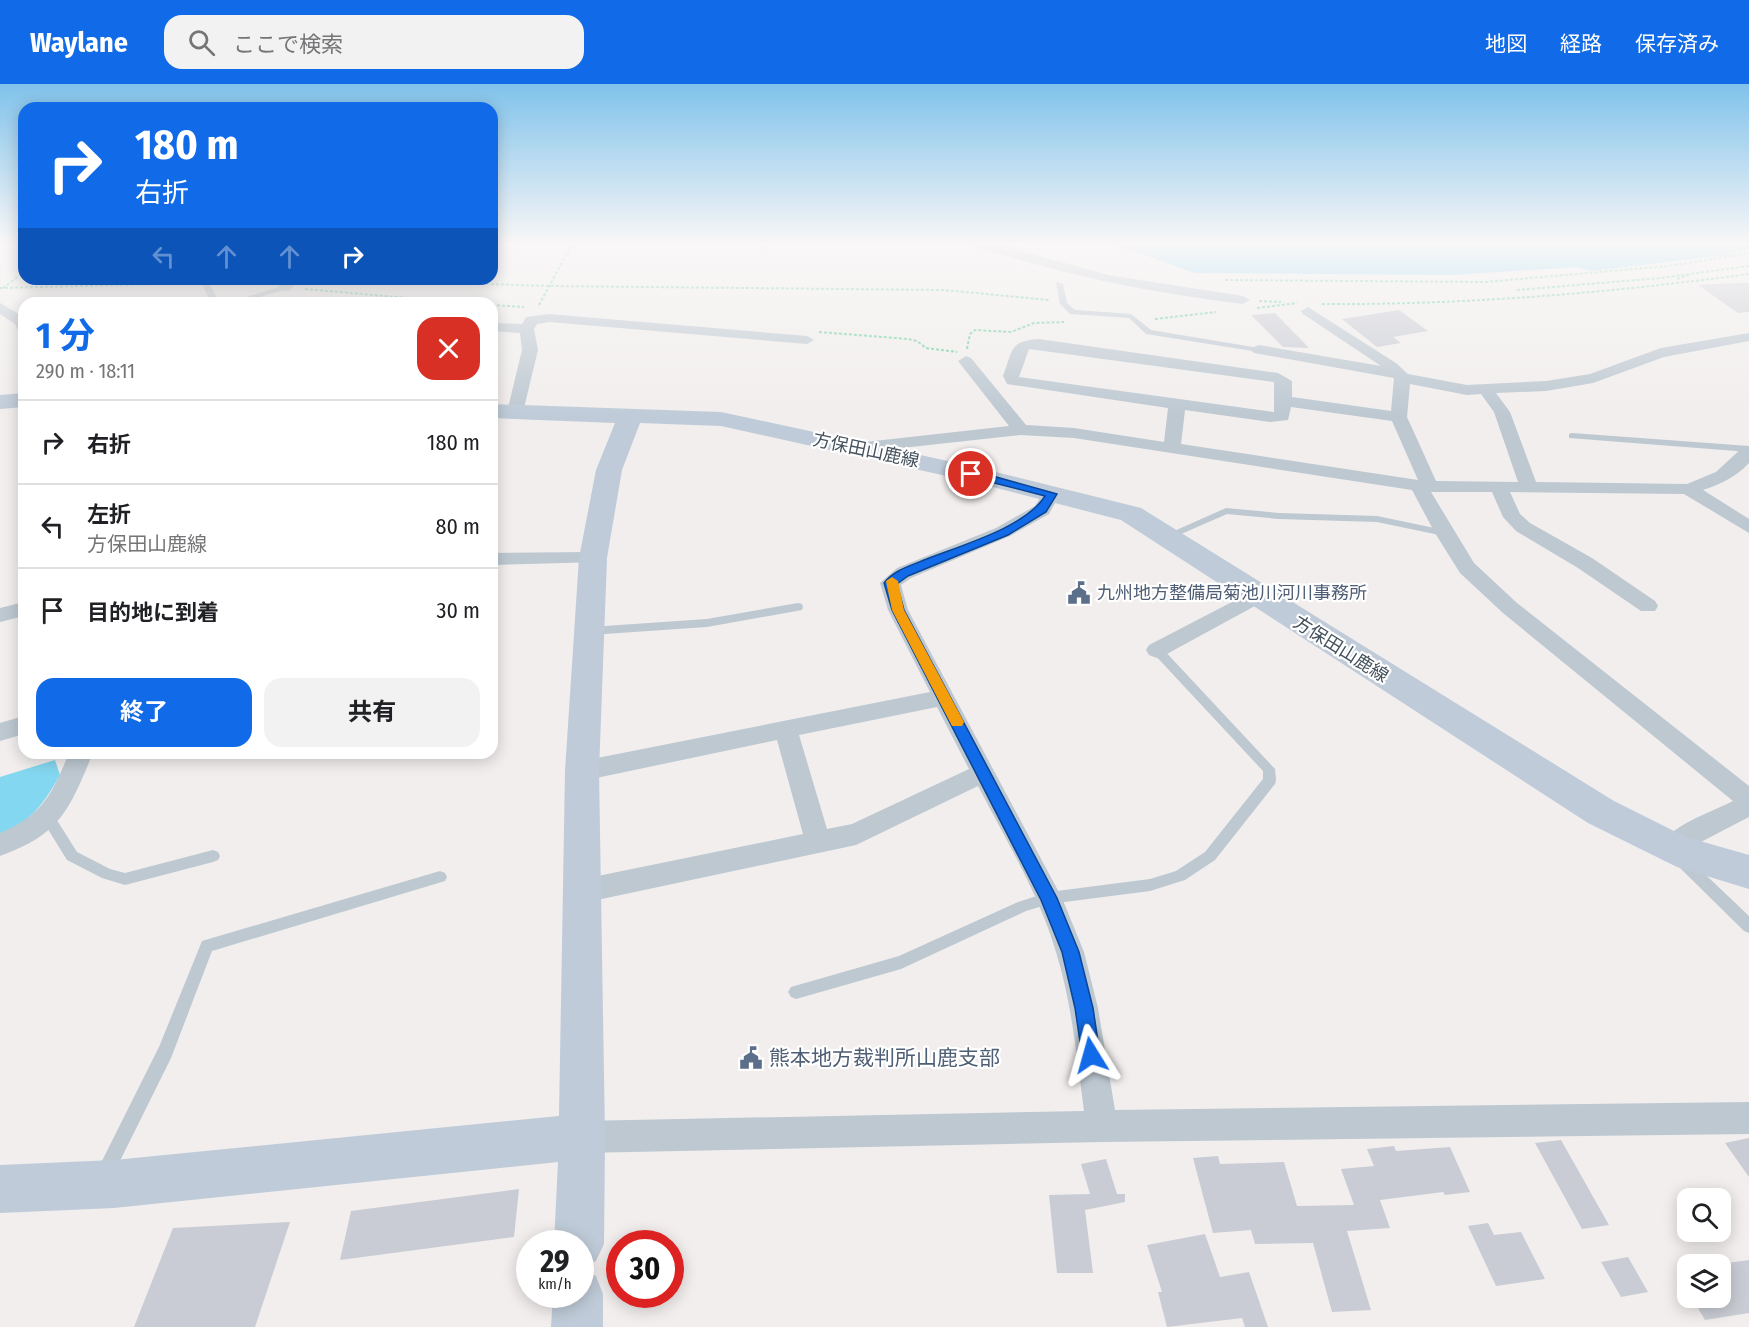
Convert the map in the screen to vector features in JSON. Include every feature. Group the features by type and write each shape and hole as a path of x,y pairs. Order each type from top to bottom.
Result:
{"main road":[{"path":"0,402 18,400"},
{"name":"方保田山鹿線","path":"503,411 721,419 856,448 1131,514 1556,785 1670,850 1723,868 1749,872"},
{"path":"579,1230 582,1137 582,771 593,558 609,470 631,414"},
{"path":"0,1189 99,1185 582,1137"},
{"path":"577,1327 578,1308"}],"street":[{"path":"1311,306 1401,376 1399,417 1444,533 1467,568 1510,608 1749,802 1688,836 1670,850"},
{"path":"0,307 18,320"},
{"path":"498,326 529,319 549,318 807,340"},
{"path":"503,411 530,350 529,319"},
{"path":"1259,350 1467,390 1546,386 1593,378 1661,353 1749,337"},
{"path":"1039,344 1278,378 1284,381 1284,401 1282,416 1270,417 1013,381 1011,376 1023,345 1039,344"},
{"path":"966,361 1021,430"},
{"path":"1485,389 1502,412 1529,488"},
{"path":"1284,401 1399,417"},
{"path":"1172,448 1177,404"},
{"path":"856,448 1021,430 1074,433 1424,486 1688,489 1715,481 1736,470 1749,450"},
{"path":"1499,487 1512,517 1522,526 1585,563 1648,606"},
{"path":"1688,489 1749,527"},
{"path":"1051,494 1042,510 1004,532 904,573 891,583 898,610 1049,898 1070,952 1084,1008 1102,1126"},
{"path":"498,559 593,558"},
{"path":"1156,650 1257,596"},
{"path":"0,615 18,610"},
{"path":"582,771 944,697"},
{"path":"0,732 18,727"},
{"path":"786,730 818,841"},
{"path":"0,845 36,828 48,818 78,759"},
{"path":"583,891 856,834 983,773"},
{"path":"582,1137 1102,1126 1749,1118"}],"lane":[{"path":"1062,301 1065,308 1082,314 1131,316 1149,332 1259,350"},
{"path":"1572,436 1749,450"},
{"path":"1168,536 1226,511 1279,516 1377,519 1444,533"},
{"path":"590,631 707,623 798,607"},
{"path":"796,992 901,962 1023,906 1049,898 1150,885 1180,876 1210,856 1270,780 1269,769 1156,650"},
{"path":"48,818 72,856 107,874 125,879 213,856"},
{"path":"1670,850 1749,926"},
{"path":"99,1185 165,1052 207,946 441,877"}],"path":[{"path":"498,307 529,319 541,300"},
{"path":"1051,300 1062,301"},
{"path":"1243,300 1311,306 1476,300"}],"water":[{"path":"55,760 60,775 49,794 28,818 0,835 0,777"}],"building":[{"path":"1719,300 1749,300 1749,312 1738,313"},
{"path":"1399,310 1428,331 1393,337 1401,343 1377,347 1342,319"},
{"path":"1275,313 1309,348 1283,347 1251,315"},
{"path":"1749,1138 1749,1177 1725,1143"},
{"path":"1561,1140 1609,1225 1582,1229 1535,1143"},
{"path":"1394,1146 1396,1151 1450,1147 1470,1192 1445,1195 1443,1192 1380,1200 1390,1228 1347,1231 1371,1310 1332,1312 1313,1243 1255,1244 1251,1230 1213,1233 1193,1158 1218,1156 1220,1164 1284,1162 1297,1206 1354,1205 1341,1169 1374,1166 1367,1149"},
{"path":"1106,1159 1117,1194 1125,1194 1125,1202 1085,1210 1093,1273 1057,1273 1049,1195 1090,1194 1081,1164"},
{"path":"519,1189 514,1237 340,1260 351,1211"},
{"path":"290,1222 255,1327 134,1327 173,1228"},
{"path":"1488,1223 1494,1235 1521,1232 1545,1279 1496,1286 1468,1226"},
{"path":"1205,1234 1220,1277 1249,1272 1268,1327 1245,1327 1242,1318 1167,1327 1158,1292 1162,1292 1147,1245"},
{"path":"1628,1257 1648,1292 1621,1297 1601,1262"},
{"path":"1749,1260 1749,1313 1705,1320 1698,1308 1731,1308 1731,1262"}],"slow traffic":[{"path":"892,581 898,610 957,722"}],"place":[{"name":"九州地方整備局菊池川河川事務所","path":"1079,593"},
{"name":"熊本地方裁判所山鹿支部","path":"751,1058"}],"route":[{"path":"971,474 1051,494 1042,510 1004,532 904,573 891,583 898,610 1049,898 1070,952 1084,1008 1091,1055"}]}
